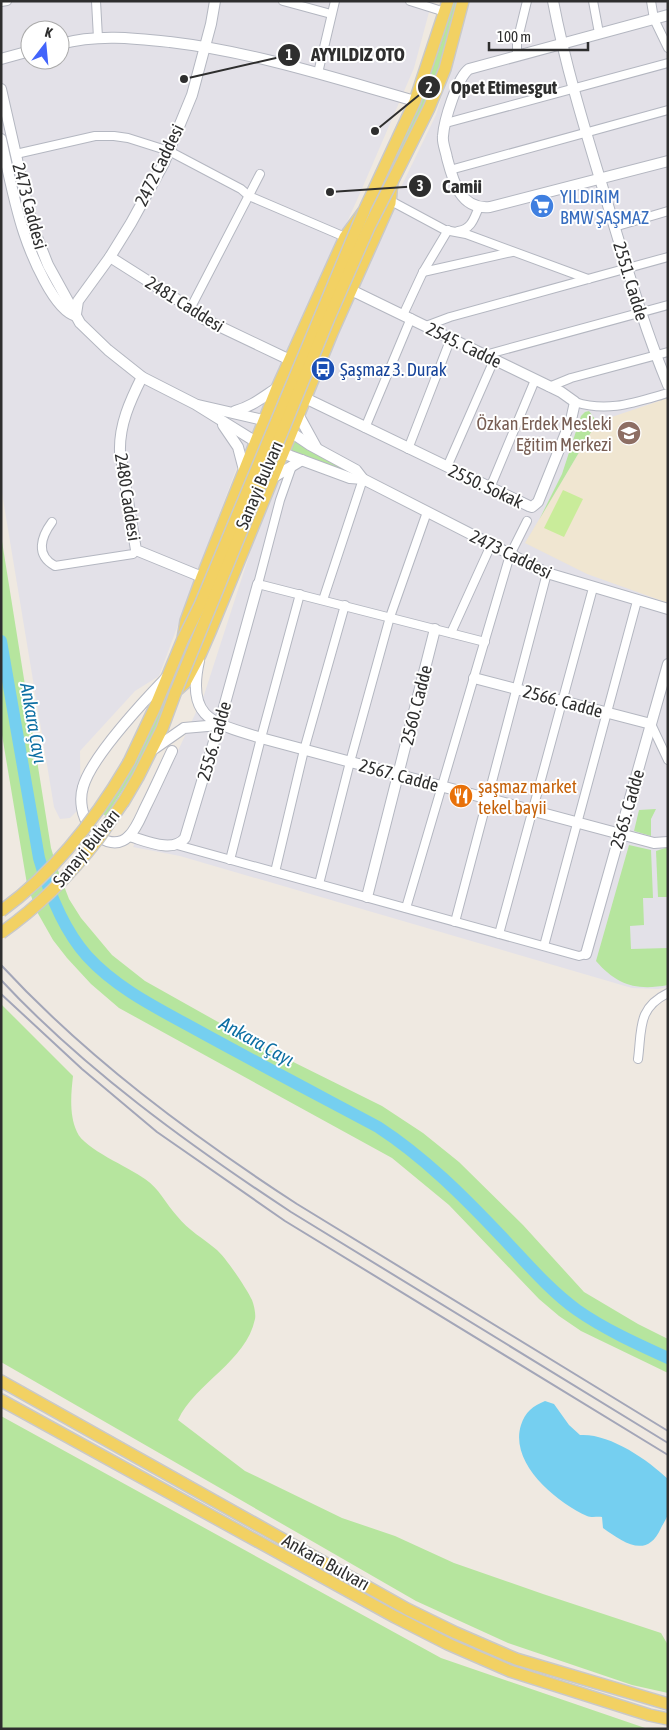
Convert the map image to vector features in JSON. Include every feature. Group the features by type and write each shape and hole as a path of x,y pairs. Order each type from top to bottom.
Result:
{"main road":[{"name":"Sanayi Bulvarı","path":"1,933 25,916 62,881 100,837 124,801 162,729 328,318 370,227 438,89 464,1"},
{"path":"459,19 465,13 470,1"},
{"name":"Sanayi Bulvarı","path":"1,911 37,882 74,842 101,807 129,762 200,605 364,212 415,101 446,6"},
{"path":"176,691 185,683 200,655 350,290 391,202 392,182"},
{"path":"183,639 186,621 202,577 264,420 345,237 364,212"},
{"path":"278,387 280,394 289,402 297,403 305,398"},
{"path":"244,472 254,466 261,466 268,470 273,480"},
{"name":"Ankara Bulvarı","path":"1,1381 408,1609 456,1633 516,1659 668,1704"},
{"name":"Ankara Bulvarı","path":"1,1400 369,1603 448,1644 510,1671 649,1715 668,1719"}],"street":[{"path":"1,2 7,1"},
{"path":"96,1 98,38"},
{"name":"2472 Caddesi","path":"76,316 78,301 110,257 157,176 169,151 192,95 215,1"},
{"path":"283,1 331,14"},
{"path":"318,73 335,1"},
{"path":"410,1 446,6"},
{"path":"517,55 517,42 527,1"},
{"name":"2551. Cadde","path":"553,1 558,30 563,42 573,89 626,269 655,355 668,385"},
{"path":"594,1 599,33"},
{"path":"651,1 654,18 668,48"},
{"path":"668,15 474,67 465,72 457,86 443,140 457,192 479,207 490,207 668,161"},
{"path":"70,42 98,38 136,38 205,46 318,73 415,101"},
{"path":"1,58 20,53"},
{"path":"446,123 668,63"},
{"name":"2473 Caddesi","path":"1,89 26,199 38,241 48,265 80,323 108,350 142,377 195,404 256,441 283,454 350,478 363,479 547,573 668,609"},
{"path":"450,170 668,110"},
{"path":"16,154 103,136 128,138 169,151 241,189 249,196 345,237"},
{"name":"2473 Caddesi","path":"1,139 21,223 34,257 55,298 70,314 76,316"},
{"path":"190,309 260,174"},
{"path":"391,202 450,231 466,234 589,279"},
{"path":"366,428 423,272 450,231 468,228 472,224 479,207"},
{"path":"614,227 668,211"},
{"path":"423,272 512,252"},
{"name":"2481 Caddesi","path":"110,257 204,319 290,360"},
{"path":"426,326 450,317 668,258"},
{"name":"2545. Cadde","path":"350,290 549,386 575,402"},
{"path":"447,467 490,357 668,305"},
{"path":"408,449 451,338"},
{"path":"549,386 571,378 668,352"},
{"name":"2480 Caddesi","path":"142,377 121,426 119,440 136,550 202,577"},
{"path":"490,488 535,380"},
{"path":"233,412 254,404 278,387"},
{"path":"575,402 591,406 618,407 668,393"},
{"name":"2550. Sokak","path":"305,398 532,507 536,505 567,429 575,402"},
{"name":"2473 Caddesi","path":"195,404 280,425 318,450 356,470 363,479"},
{"path":"299,416 318,450"},
{"path":"219,420 238,447 244,472"},
{"path":"273,480 302,460"},
{"path":"292,466 280,500 258,584 485,642"},
{"path":"323,600 363,479"},
{"path":"319,884 390,617 427,512"},
{"path":"406,908 510,555 527,521"},
{"path":"52,522 44,538 42,552 46,560 55,566 133,554 136,550"},
{"path":"451,633 491,545"},
{"path":"455,922 547,573"},
{"name":"2556. Cadde","path":"177,845 181,843 188,832 258,584"},
{"path":"498,934 593,588"},
{"path":"230,860 300,594"},
{"path":"544,946 637,601"},
{"path":"275,872 304,750 345,605"},
{"name":"2560. Cadde","path":"367,896 435,629"},
{"path":"200,655 196,675 198,702 205,712 219,725"},
{"name":"2565. Cadde","path":"586,954 651,724 664,692 668,664"},
{"path":"167,677 103,752 85,778 81,794 86,822 91,830 103,840 109,842 118,842 128,836 138,822 172,751"},
{"name":"2566. Cadde","path":"474,678 651,724"},
{"path":"651,724 668,760"},
{"path":"151,751 184,728 219,725"},
{"name":"2567. Cadde","path":"219,725 304,750 654,843 668,842"},
{"path":"128,836 160,844 177,845 579,956 586,954"},
{"path":"638,1059 644,1013 651,1003 668,993"}],"shaded area":[{"path":"1,1 432,1 414,68 235,472 159,676 135,691 80,751 81,807 70,818 60,819 54,807 1,487"},
{"path":"470,1 668,1 668,987 658,989 632,988 180,856 133,847 204,695 303,389 436,115"},
{"path":"668,398 668,603 587,574 525,543 597,422"}],"green space":[{"path":"453,1 460,1 434,84 285,415 274,411 423,95"},
{"path":"589,411 597,422 539,520 562,474 581,416"},
{"path":"293,439 356,475 289,450"},
{"path":"563,490 583,499 564,537 544,528"},
{"path":"249,492 152,738 131,777 106,816 103,814 128,771"},
{"path":"1,535 51,848 69,899 81,918 112,955 145,981 259,1045 382,1106 423,1133 459,1162 523,1225 584,1292 638,1324 668,1339 668,1373 581,1331 559,1316 539,1299 449,1205 392,1158 119,1008 91,984 67,958 53,940 36,910 27,884 1,729"},
{"path":"656,809 651,819 651,836 634,831 639,810"},
{"path":"629,845 651,850 653,898 643,898 644,925 630,926 631,949 668,948 668,985 646,987 628,984 612,976 596,961"},
{"path":"668,847 668,897 658,897 656,851"},
{"path":"1,1004 73,1076 72,1112 74,1125 81,1138 97,1151 138,1174 150,1183 181,1221 221,1254 252,1300 255,1319 250,1334 242,1348 196,1394 178,1420 245,1471 342,1518 395,1536 454,1563 661,1633 668,1645 668,1693 632,1685 508,1643 416,1601 1,1362"},
{"path":"1,1416 441,1658 648,1729 1,1729"}],"water":[{"path":"545,1401 554,1404 569,1425 580,1435 603,1438 627,1449 649,1463 668,1479 668,1514 655,1538 649,1543 642,1546 626,1543 603,1528 602,1517 587,1516 575,1510 549,1491 528,1467 519,1439 521,1425 530,1410"}],"waterway":[{"name":"Ankara Çayı","path":"1,641 39,858 58,910 71,934 87,956 112,979 153,1006 378,1127 411,1151 457,1191 566,1302 609,1330 668,1358"}],"railway":[{"path":"1,965 34,999 104,1063 179,1123 218,1151 297,1204 668,1431"},
{"path":"1,980 33,1013 102,1075 214,1160 291,1212 668,1443"},
{"path":"1,994 82,1069 157,1132 285,1221 668,1455"}],"place":[{"name":"AYYILDIZ OTO","path":"184,79"},
{"name":"Opet Etimesgut","path":"375,131"},
{"name":"Camii","path":"330,192"},
{"name":"YILDIRIM BMW ŞAŞMAZ","path":"542,206"},
{"name":"Şaşmaz 3. Durak","path":"323,369"},
{"name":"Özkan Erdek Mesleki Eğitim Merkezi","path":"629,433"},
{"name":"şaşmaz market tekel bayii","path":"461,796"}]}
